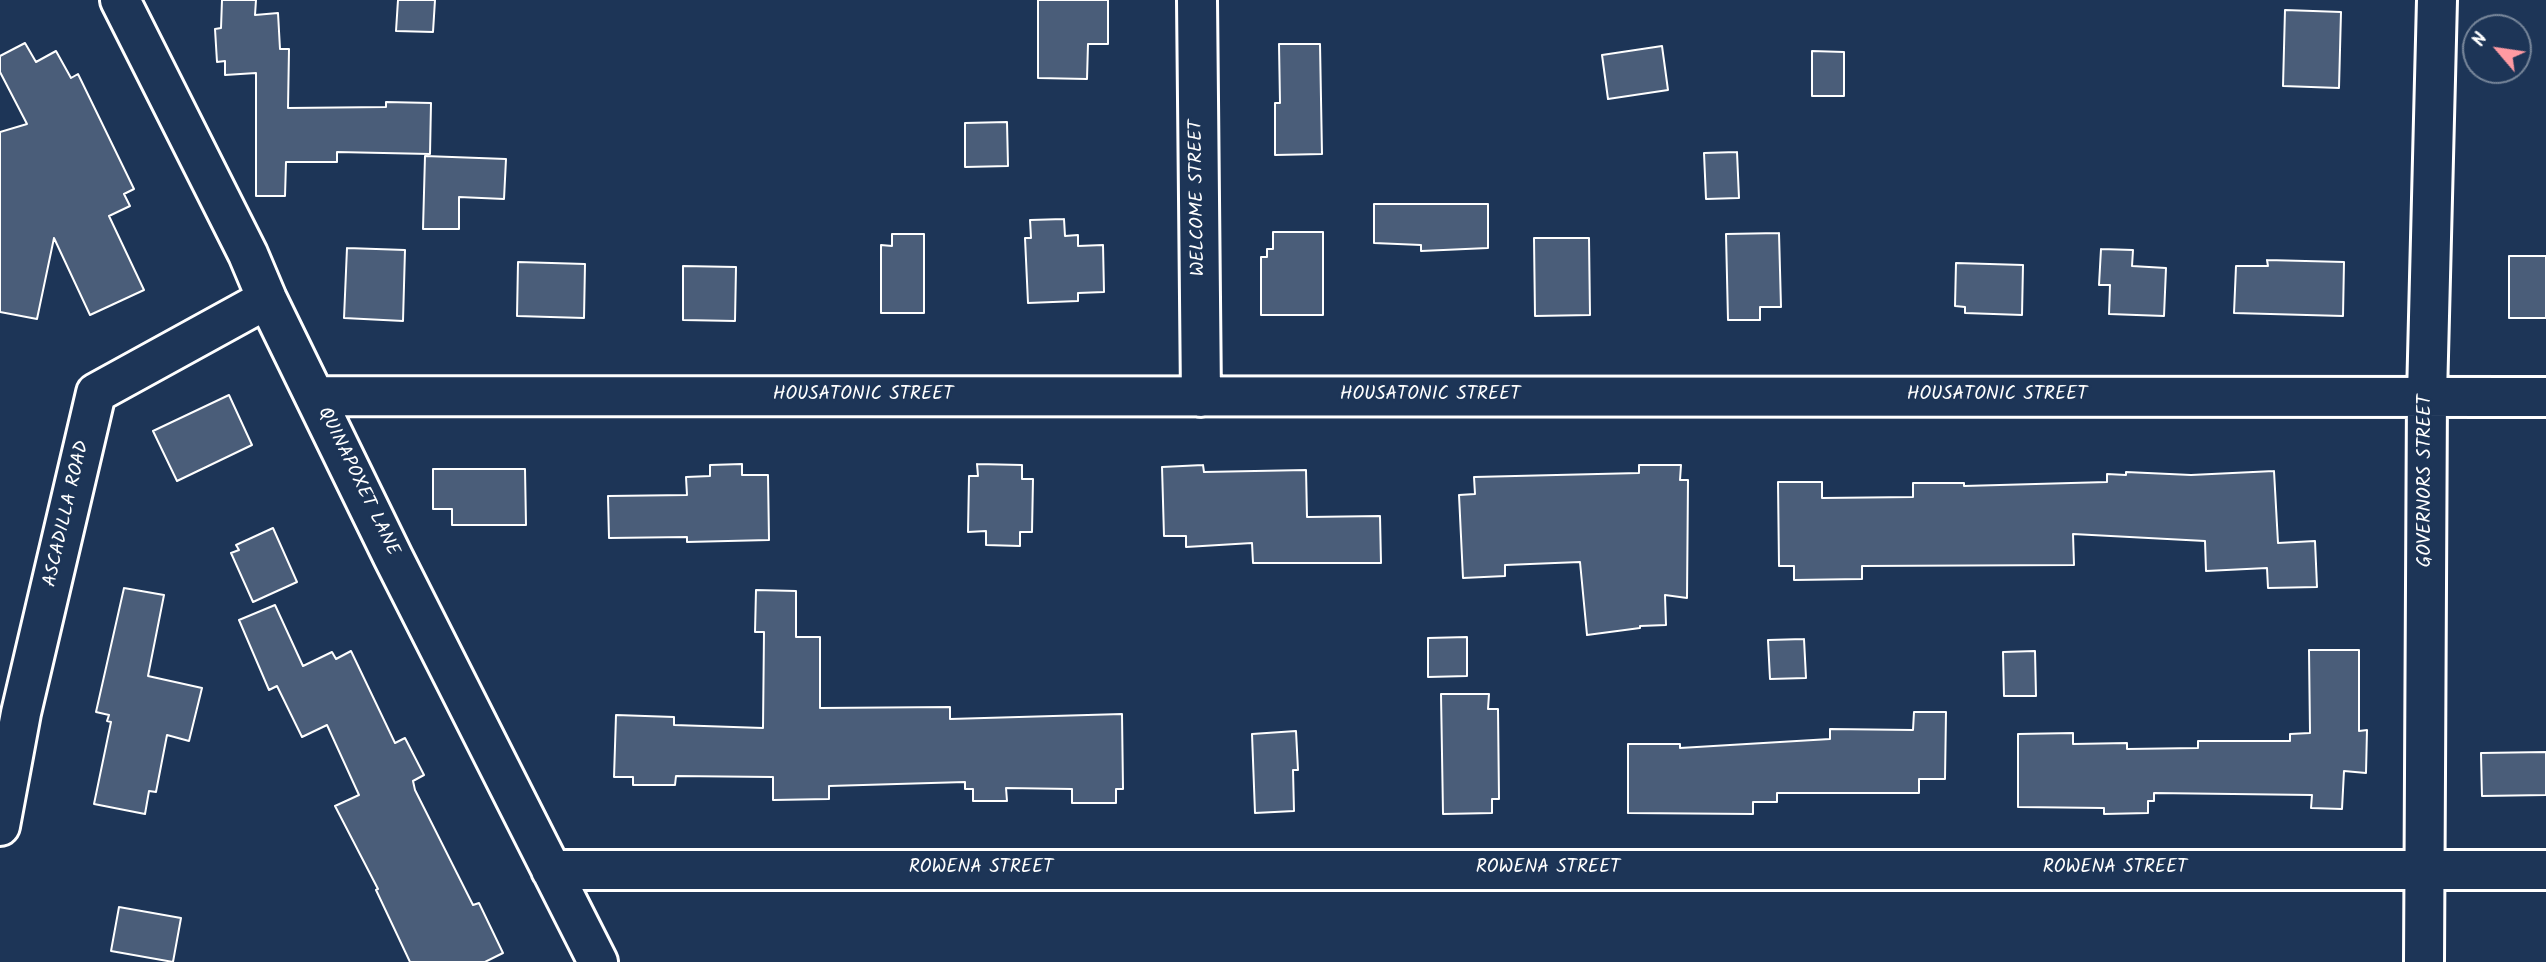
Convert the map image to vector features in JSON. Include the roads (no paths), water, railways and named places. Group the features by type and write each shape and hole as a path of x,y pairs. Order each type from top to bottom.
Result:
{"street":[{"name":"QUINAPOXET LANE","path":"120,0 598,962"},
{"name":"WELCOME STREET","path":"1197,0 1201,397"},
{"name":"GOVERNORS STREET","path":"2424,962 2427,396 2437,0"},
{"name":"ASCADILLA ROAD","path":"0,826 21,713 96,393 267,299"},
{"name":"HOUSATONIC STREET","path":"315,396 2546,397"},
{"name":"ROWENA STREET","path":"551,870 2546,870"}]}
